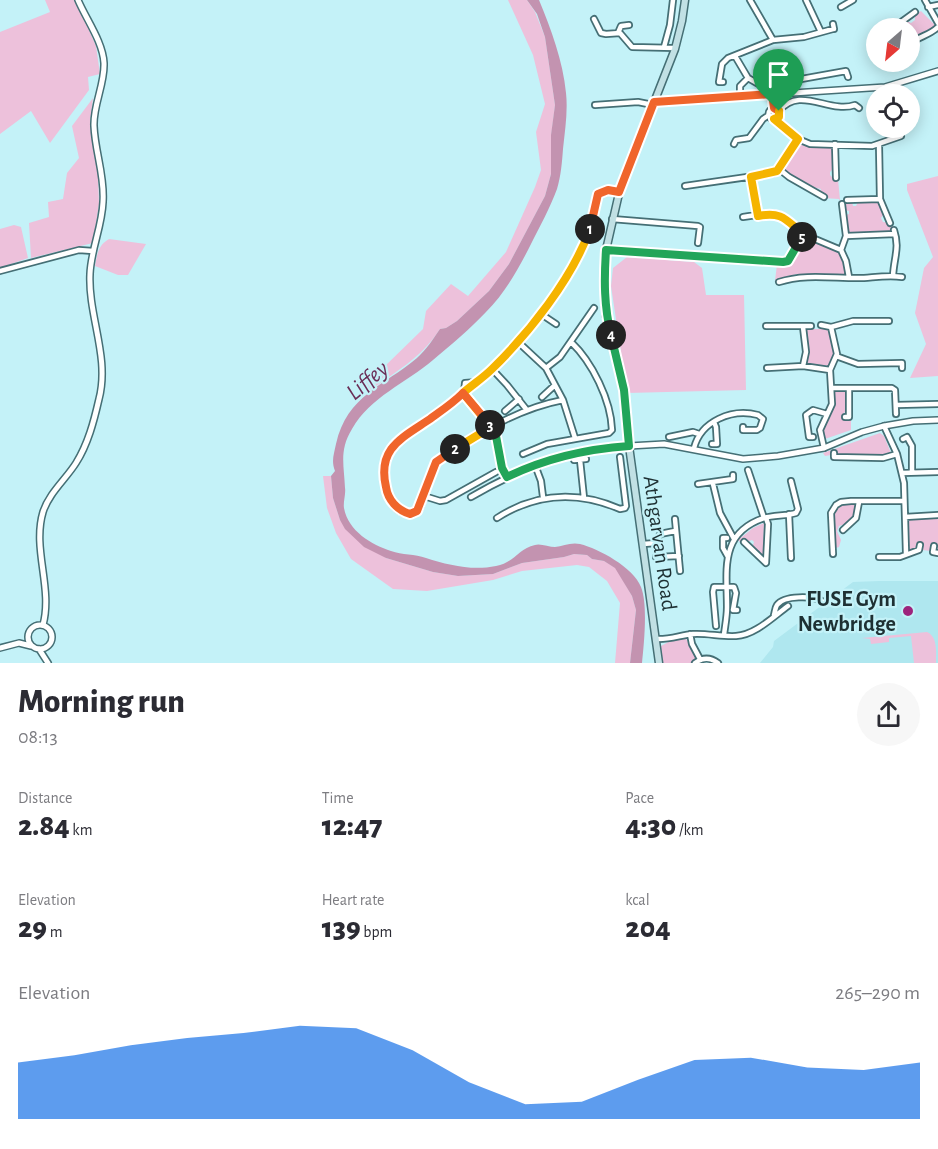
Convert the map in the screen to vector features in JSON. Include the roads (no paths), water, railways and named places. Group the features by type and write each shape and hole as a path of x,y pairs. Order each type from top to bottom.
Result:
{"main road":[{"name":"Athgarvan Road","path":"659,663 629,446 624,390 606,316 604,286 606,250 619,192 675,48 685,0"}],"street":[{"path":"43,625 47,603 41,539 43,512 49,499 75,465 83,450 92,427 103,375 99,341 91,309 90,272 93,251 101,227 103,203 102,178 94,124 104,61 78,0"},
{"path":"664,46 673,0"},
{"path":"750,0 773,40"},
{"path":"806,0 820,32"},
{"path":"842,5 854,0"},
{"path":"920,37 932,33 938,25 925,0"},
{"path":"928,7 938,5"},
{"path":"911,18 915,12"},
{"path":"594,19 601,33 618,33 635,48 664,46 675,48"},
{"path":"723,82 718,82 722,64 728,58 773,40 804,37 834,29 833,24"},
{"path":"618,33 621,26 629,25"},
{"path":"735,56 748,78 762,86 846,71 848,77"},
{"path":"595,105 639,102 654,104 885,87 938,71"},
{"path":"740,96 740,86 748,78"},
{"path":"772,94 774,108"},
{"path":"774,119 779,117 779,111 789,102 798,99 838,106 857,104"},
{"path":"774,108 779,111"},
{"path":"734,139 748,138 774,108"},
{"path":"769,115 798,139 810,144 858,147 879,145 896,138"},
{"path":"685,186 695,188 770,174 779,170 798,139"},
{"path":"834,175 835,144"},
{"path":"879,145 880,199 889,220 882,220"},
{"path":"779,170 794,180 819,190 824,197"},
{"path":"751,177 758,216"},
{"path":"563,400 526,409 491,427 438,460 420,508 415,513 405,512 396,507 387,492 384,479 385,462 391,448 401,437 429,420 478,382 517,341 541,314 559,288 585,242 598,194 608,190 619,192"},
{"path":"847,200 854,203 880,199"},
{"path":"841,250 846,236 846,213 843,204"},
{"path":"743,217 770,213 780,215 803,234 841,250 849,277"},
{"path":"612,219 698,226 700,227 698,243"},
{"path":"846,236 878,236 894,232 898,245 893,263 893,276"},
{"path":"606,250 788,261 803,234"},
{"path":"0,271 79,250 93,251"},
{"path":"779,282 822,278 902,277"},
{"path":"546,368 560,357 590,318 594,308"},
{"path":"541,314 556,324"},
{"path":"820,325 831,327 853,321 889,321"},
{"path":"766,326 812,326"},
{"path":"803,327 806,352 803,366"},
{"path":"824,448 820,430 832,404 830,370 836,356 831,327"},
{"path":"517,341 546,368 563,400 575,438"},
{"path":"523,454 531,454 547,444 603,434 612,430 603,393 579,351 571,342"},
{"path":"836,356 858,364 902,363 902,369"},
{"path":"766,368 803,366 830,370"},
{"path":"492,369 526,409"},
{"path":"542,397 555,385"},
{"path":"831,388 892,388 895,390 896,414"},
{"path":"845,417 849,417 849,388"},
{"path":"463,393 491,427 499,446 502,468 507,477"},
{"path":"505,411 519,399"},
{"path":"896,405 938,404"},
{"path":"813,436 809,437 806,415 813,410 827,414"},
{"path":"694,448 699,434 714,422 743,413 758,414 763,419 762,425 757,430 743,429 743,427"},
{"path":"471,497 535,465 587,450 664,444 743,459 824,448 862,432 884,426 938,420"},
{"path":"712,444 717,444 714,422"},
{"path":"884,426 897,454 902,473 906,553"},
{"path":"669,436 693,432 699,434"},
{"path":"903,439 908,437 912,446 912,472"},
{"path":"834,453 834,457 871,458 883,458 897,454"},
{"path":"501,518 511,509 543,497 584,498 622,509 626,506 626,483 620,457"},
{"path":"580,460 584,498"},
{"path":"535,465 541,481 543,497"},
{"path":"748,470 768,524 766,563 748,543"},
{"path":"424,496 440,501 446,500 488,472 496,472"},
{"path":"902,473 938,472"},
{"path":"698,484 713,484 733,479 733,476"},
{"path":"723,635 727,610 725,569 734,539 746,528 765,518 796,513 798,509 791,481"},
{"path":"713,484 720,513 734,539"},
{"path":"833,554 831,513 841,502 904,501"},
{"path":"843,530 856,518 859,502"},
{"path":"789,514 791,558"},
{"path":"905,517 938,515"},
{"path":"675,519 680,571"},
{"path":"643,544 656,543 662,532 675,531"},
{"path":"727,538 723,538 723,548 728,557"},
{"path":"879,557 900,557 919,550 920,545"},
{"path":"934,546 933,552 938,553"},
{"path":"658,556 679,556"},
{"path":"716,626 718,619 713,589 719,586 734,587 736,589 733,610 737,610"},
{"path":"773,618 777,605 785,600 811,597 822,601"},
{"path":"656,639 665,640 690,634 742,635 761,626 788,606"},
{"path":"0,648 20,643 33,627 43,625 50,629 52,637 47,647 48,663"},
{"path":"690,634 692,644 700,659"},
{"path":"28,636 31,646"},
{"path":"20,643 39,649 47,647"},
{"path":"39,649 48,663"},
{"path":"695,663 700,659 709,658 718,663"}],"place":[{"name":"FUSE Gym Newbridge","path":"908,611"}],"water label":[{"name":"Liffey","path":"367,380"}]}
